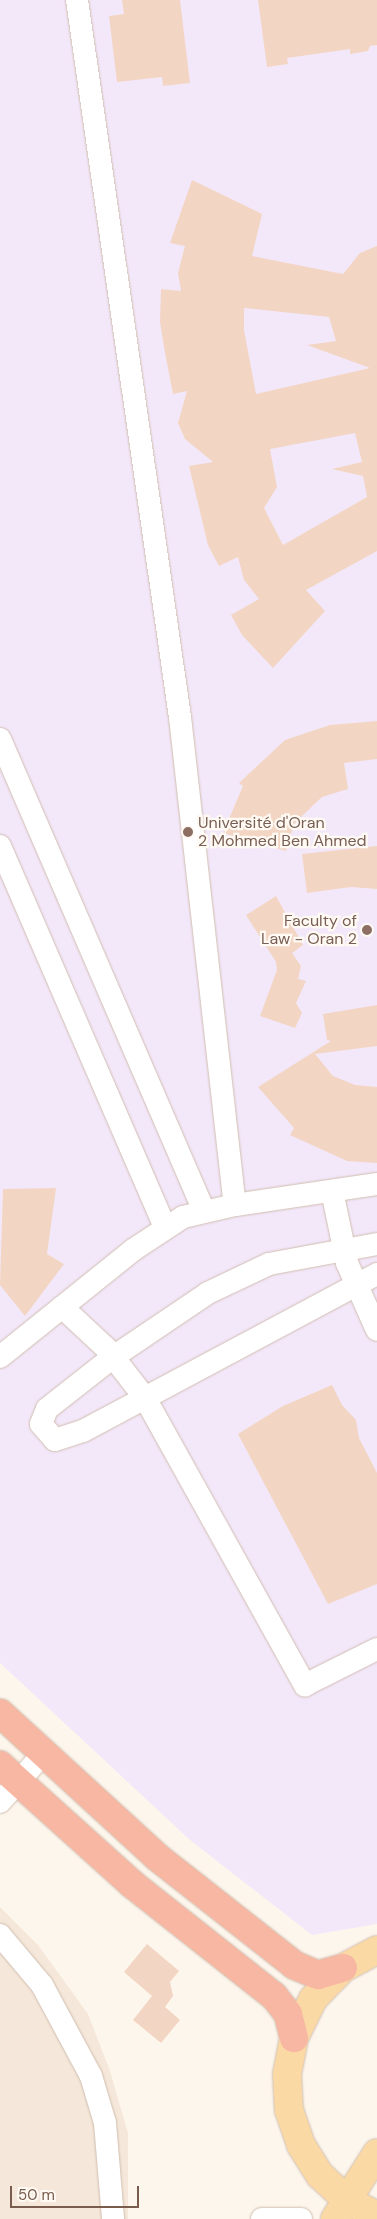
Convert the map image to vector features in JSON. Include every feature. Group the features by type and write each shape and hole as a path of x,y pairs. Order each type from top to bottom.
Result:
{"highway":[{"path":"0,1713 42,1754 157,1857 294,1965 318,1975 344,1968"},
{"path":"5,1783 274,1996 288,2014 294,2038"}],"main road":[{"path":"377,1950 344,1968 313,1999 294,2038 287,2074 289,2110 298,2136 341,2210 377,2216"},
{"path":"341,2210 377,2153"}],"lane":[{"path":"78,0 180,717 235,1206"},
{"path":"0,739 204,1211"},
{"path":"0,846 165,1227"},
{"path":"0,1357 165,1227 204,1211 377,1184"},
{"path":"332,1191 344,1250 355,1286 377,1330"},
{"path":"377,1244 269,1264 208,1293 113,1357 47,1409 41,1424 55,1440 83,1431 377,1274"},
{"path":"62,1307 113,1357 145,1398 305,1685 377,1649"},
{"path":"5,1783 42,1754"},
{"path":"0,1935 42,1985 91,2076 105,2123 114,2219"},
{"path":"262,2219 301,2219"}],"shaded area":[{"name":"Université d'Oran 2 Mohmed Ben Ahmed","path":"0,0 377,0 377,1924 312,1935 190,1840 0,1663"},
{"path":"0,1907 38,1945 88,2014 110,2071 128,2133 128,2219 0,2219"}],"building":[{"path":"122,0 180,0 190,83 163,86 162,77 117,82 109,16 124,14"},
{"path":"258,0 377,0 377,45 370,46 368,51 350,54 350,49 287,58 288,64 267,67"},
{"path":"192,180 262,214 252,256 343,274 360,253 377,246 377,551 306,590 325,611 273,668 242,635 231,615 259,599 244,580 238,557 219,566 208,545 189,466 213,462 185,439 178,423 187,391 173,394 160,322 161,289 181,291 178,273 185,246 170,243","holes":["244,308 329,317 336,341 307,345 370,368 256,394 244,330","355,433 362,462 332,469 363,476 367,497 283,545 264,508 277,487 270,449"]},
{"path":"377,721 377,759 344,763 348,789 322,797 294,824 286,851 223,833 243,786 239,783 285,740 330,725"},
{"path":"377,846 377,889 351,887 307,893 302,854"},
{"path":"276,896 303,945 292,953 301,966 298,979 306,981 296,1003 302,1013 295,1028 260,1016 277,970 276,962 246,915"},
{"path":"377,1005 377,1046 315,1054 333,1076 355,1085 377,1087 377,1163 347,1161 290,1135 294,1128 258,1087 331,1041 327,1040 323,1014"},
{"path":"56,1188 47,1254 64,1264 25,1316 0,1285 3,1189"},
{"path":"332,1385 342,1405 356,1420 359,1438 377,1473 377,1584 328,1604 238,1434 283,1406"},
{"path":"147,1944 179,1971 170,1982 173,1996 165,2007 180,2020 161,2043 133,2020 152,1996 124,1972"}],"place":[{"name":"Université d'Oran 2 Mohmed Ben Ahmed","path":"188,832"},
{"name":"Faculty of Law - Oran 2","path":"367,930"}]}
